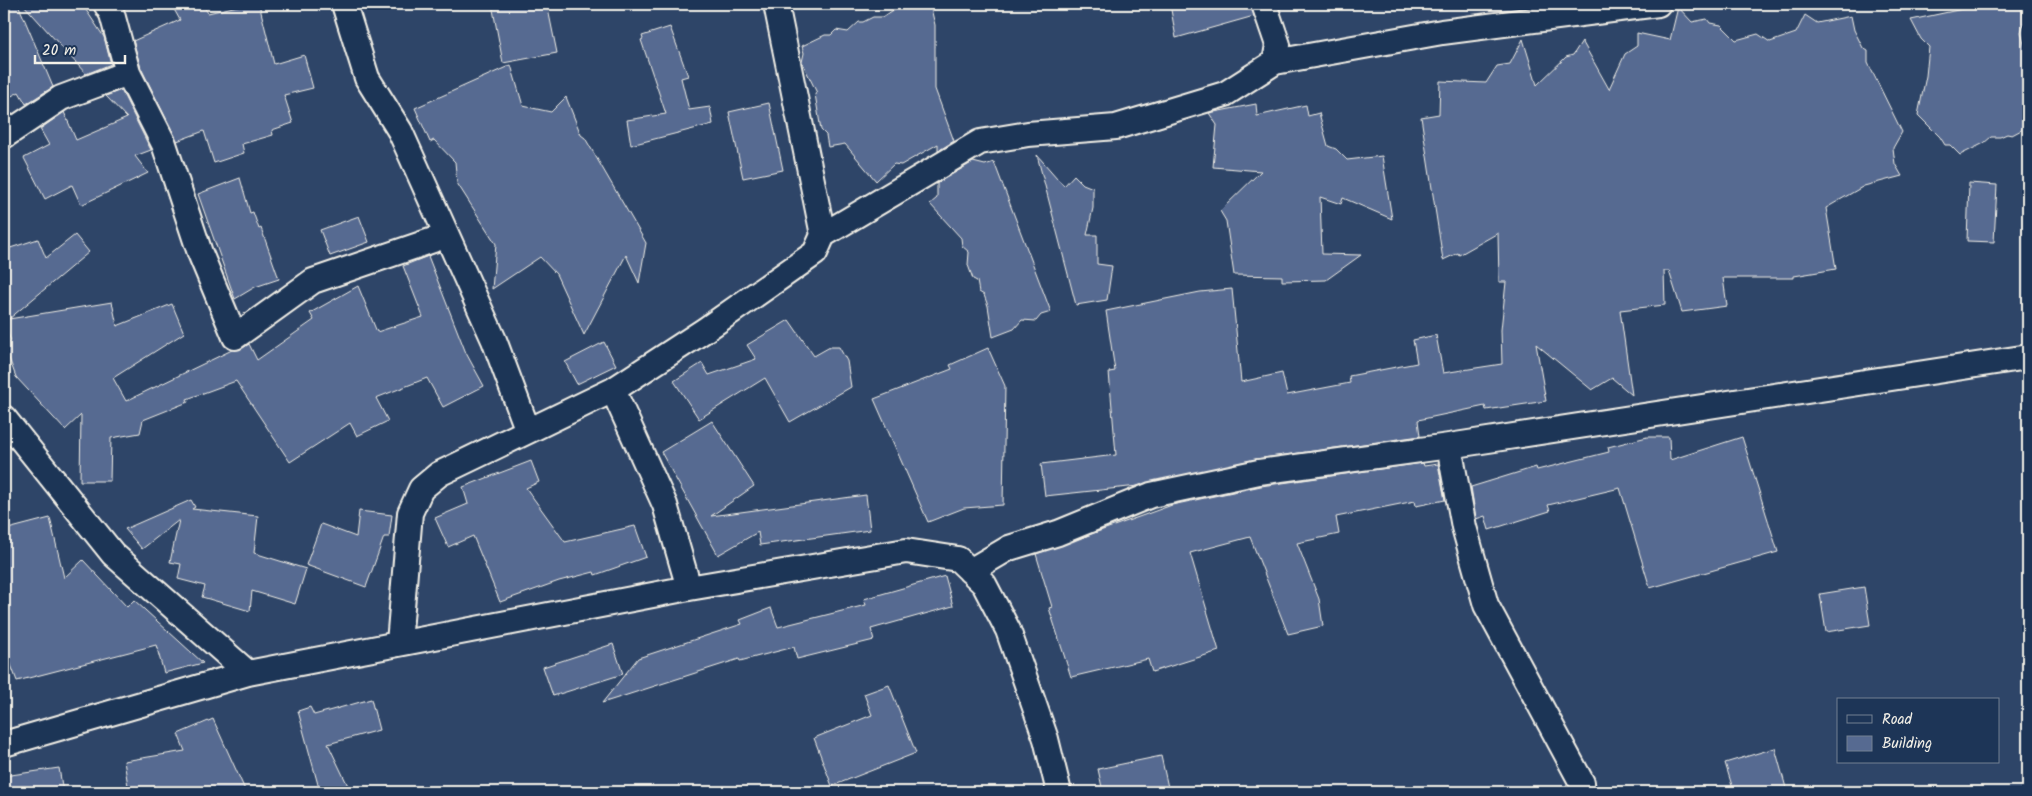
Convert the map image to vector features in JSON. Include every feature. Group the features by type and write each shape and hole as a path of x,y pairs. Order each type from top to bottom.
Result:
{"street":[{"path":"106,4 112,14 128,73 164,144 200,253 235,337 313,281 445,236"},
{"path":"344,4 367,78 400,131 445,236 494,340 528,432"},
{"path":"776,4 823,235"},
{"path":"1264,4 1278,45 1275,62"},
{"path":"399,643 410,513 421,489 439,474 613,390 705,330 815,253 823,235 980,142 1028,134 1116,127 1225,94 1275,62 1442,32 1658,4"},
{"path":"4,136 61,98 128,73"},
{"path":"970,570 1009,548 1058,533 1152,495 1259,472 1449,446 2028,357"},
{"path":"613,390 665,505 690,588"},
{"path":"4,418 113,554 248,673"},
{"path":"1449,446 1464,527 1486,605 1582,783 1583,792"},
{"path":"4,744 248,673 690,588 906,551 958,559 984,584 1008,630 1046,739 1060,792"}],"building":[{"path":"4,4 18,4 53,87 26,104 19,92 4,100"},
{"path":"23,4 82,4 104,37 111,64 86,74"},
{"path":"171,4 202,4 208,13 246,4 259,4 274,64 304,55 313,88 284,95 293,123 272,130 273,135 242,144 244,153 214,163 204,131 177,141 141,68 133,41 180,20"},
{"path":"492,4 547,4 557,53 503,63"},
{"path":"902,4 930,4 935,25 935,89 954,141 938,151 938,144 901,165 894,164 876,181 845,144 828,147 826,135 821,130 815,94 817,93 802,62 804,53 802,46 825,35 831,35 836,30 848,32 859,22 873,17 883,17"},
{"path":"1170,4 1251,4 1254,16 1176,38"},
{"path":"1974,4 2020,4 2025,20 2021,32 2028,60 2027,127 2012,135 1991,137 1984,143 1960,155 1950,145 1945,145 1940,137 1918,115 1926,76 1929,47 1921,39 1911,20 1972,7"},
{"path":"1678,7 1692,22 1707,19 1710,23 1721,25 1736,40 1758,34 1770,42 1796,33 1805,15 1817,23 1851,16 1854,30 1863,48 1868,51 1868,63 1902,132 1893,148 1895,164 1902,176 1864,186 1826,208 1836,269 1794,276 1794,278 1723,278 1727,306 1682,312 1669,271 1664,271 1665,305 1620,310 1632,395 1612,378 1592,390 1536,344 1546,401 1486,410 1485,406 1418,420 1420,436 1256,459 1138,486 1045,496 1041,464 1116,455 1109,372 1115,371 1106,311 1200,292 1232,289 1241,382 1282,373 1287,395 1350,383 1349,376 1417,363 1413,340 1436,335 1443,373 1502,364 1501,330 1506,282 1499,282 1498,233 1459,255 1458,253 1443,260 1421,117 1439,114 1440,81 1486,83 1497,66 1510,64 1523,39 1537,85 1566,57 1573,55 1582,41 1609,89 1625,54 1637,46 1637,33 1670,40"},
{"path":"670,27 688,76 681,78 689,110 710,107 713,124 631,145 627,120 666,114 641,40 643,39 642,36"},
{"path":"511,65 523,106 551,112 566,97 581,135 585,138 646,243 639,283 626,255 584,335 556,274 540,257 492,289 496,244 457,183 455,162 434,140 430,142 415,108"},
{"path":"121,90 151,150 135,156 148,173 81,205 72,185 45,199 24,158 49,145 40,129 64,112 76,140 127,118 106,96"},
{"path":"769,103 783,170 743,178 729,112"},
{"path":"1256,104 1257,116 1306,105 1308,116 1319,113 1328,146 1336,149 1347,160 1382,156 1392,219 1343,198 1341,204 1320,197 1322,254 1361,255 1326,280 1282,281 1282,276 1234,275 1226,221 1220,211 1261,171 1213,167 1217,125 1209,113"},
{"path":"1037,155 1064,186 1074,175 1083,184 1093,188 1093,208 1087,235 1097,235 1097,264 1112,266 1107,300 1076,305"},
{"path":"973,162 985,165 994,162 1051,312 1041,315 1036,321 1022,320 1014,329 993,337 988,306 984,295 979,292 977,281 973,279 968,265 969,252 962,246 961,238 930,204 937,198 937,183"},
{"path":"240,178 250,213 253,212 259,229 261,228 279,279 255,287 235,299 198,194"},
{"path":"1969,183 1997,185 1994,242 1967,241"},
{"path":"359,216 369,242 330,256 320,230"},
{"path":"75,235 89,252 9,319 112,302 117,326 172,304 184,333 113,378 126,401 232,350 243,348 249,344 257,360 314,320 310,313 358,286 377,332 423,317 403,266 428,256 466,353 484,386 443,407 427,378 376,398 388,421 357,436 350,423 290,462 236,381 187,399 188,402 143,420 140,433 111,438 110,481 80,481 81,415 65,430 16,377 4,345 11,341 4,323 4,250 38,239 46,258"},
{"path":"789,320 814,356 830,347 839,347 847,361 851,387 790,422 765,378 699,419 674,381 702,363 709,375 756,359 747,345"},
{"path":"604,342 616,365 577,384 565,362"},
{"path":"988,348 1005,386 1003,505 964,508 928,522 874,399 952,369 950,365"},
{"path":"712,421 754,486 711,516 866,495 870,530 760,545 758,532 718,555 661,452"},
{"path":"1647,437 1669,437 1670,460 1742,437 1778,552 1650,588 1620,488 1548,505 1550,511 1489,530 1485,516 1476,519 1471,487 1536,467 1537,470 1609,452 1608,447"},
{"path":"531,461 539,482 526,488 565,542 635,526 646,557 595,575 594,572 559,581 500,602 473,536 448,547 435,518 468,504 463,487"},
{"path":"1423,463 1424,466 1438,464 1445,500 1416,506 1415,501 1336,517 1339,534 1297,543 1319,599 1323,626 1288,634 1250,537 1190,553 1219,651 1152,672 1148,659 1071,677 1049,608 1052,607 1036,554 1172,505 1261,486"},
{"path":"191,500 195,507 192,509 258,516 254,553 306,569 295,604 252,591 250,611 202,597 205,586 178,579 181,564 170,562 179,520 142,549 125,529"},
{"path":"359,511 392,515 389,537 384,537 366,587 306,565 321,524 356,537"},
{"path":"50,518 64,578 83,560 127,607 134,600 203,663 164,673 156,645 17,681 11,665 4,627 4,530"},
{"path":"945,576 953,606 871,629 874,640 797,659 794,647 740,661 739,659 602,703 638,658 742,624 740,620 771,608 778,627 866,605 864,599"},
{"path":"1864,587 1870,625 1826,632 1820,594"},
{"path":"613,644 623,674 553,696 543,667"},
{"path":"889,685 916,753 832,786 814,738 872,715 864,694"},
{"path":"371,699 379,730 328,744 351,792 320,792 298,711 310,707 314,715"},
{"path":"213,719 246,792 129,792 124,761 185,751 178,734"},
{"path":"1775,748 1786,788 1773,792 1734,792 1725,763"},
{"path":"1161,756 1169,792 1103,792 1098,769"},
{"path":"59,768 63,792 4,792 4,776"}]}
